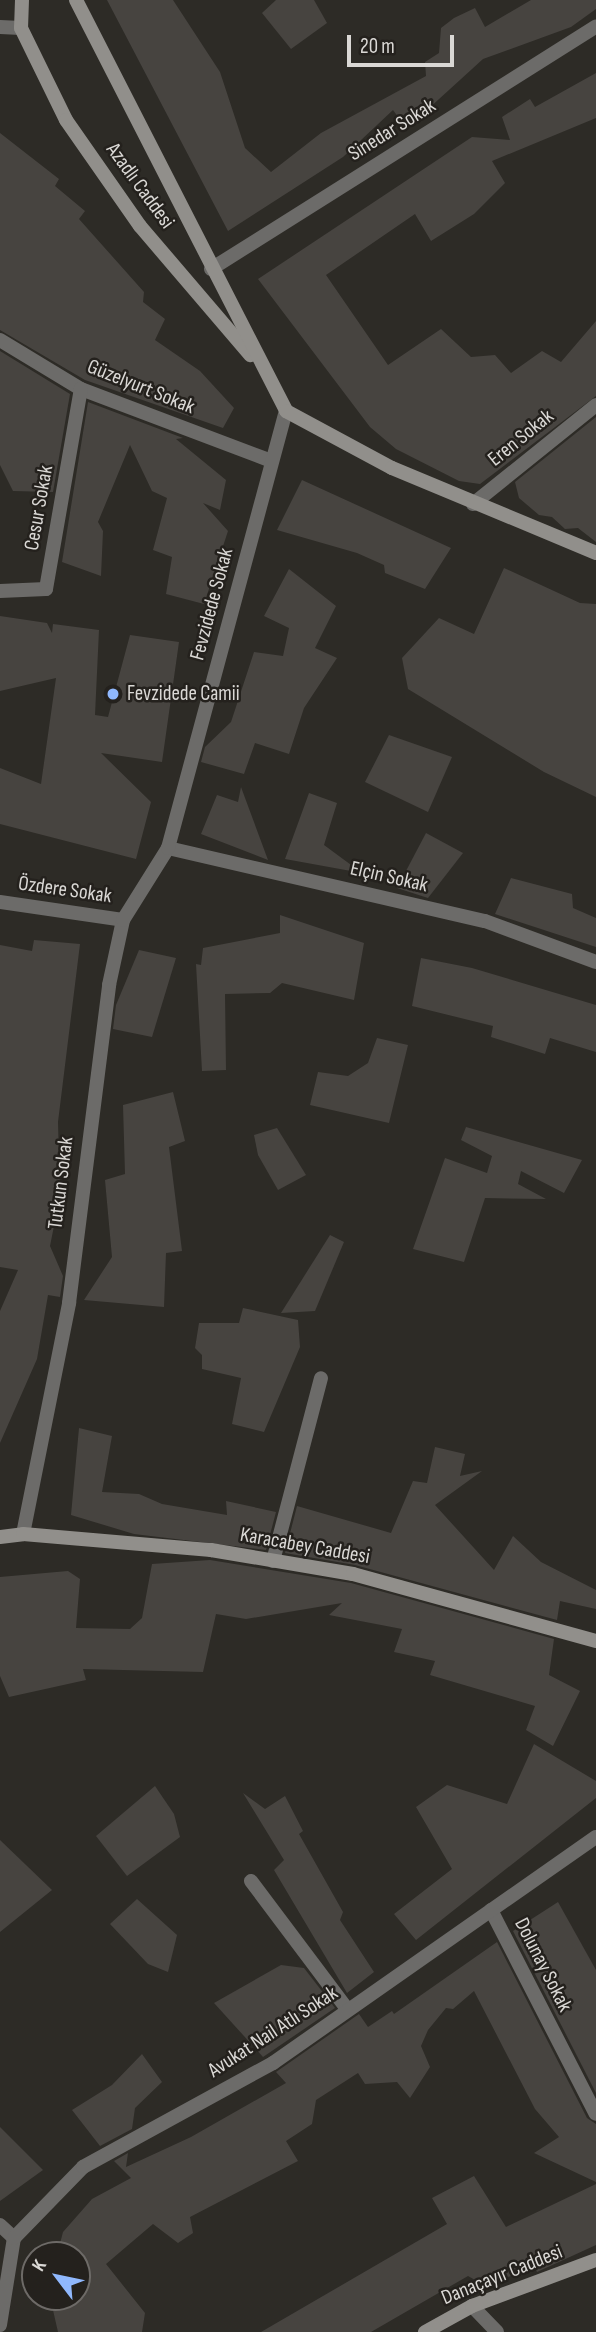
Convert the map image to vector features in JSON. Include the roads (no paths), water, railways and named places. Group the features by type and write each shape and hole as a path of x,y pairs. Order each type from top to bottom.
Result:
{"street":[{"name":"Azadlı Caddesi","path":"22,0 21,27 66,120 140,226 267,374"},
{"name":"Azadlı Caddesi","path":"76,0 211,270 286,411"},
{"path":"0,27 21,27"},
{"name":"Sinedar Sokak","path":"211,270 596,27"},
{"name":"Güzelyurt Sokak","path":"0,340 81,389 272,461"},
{"name":"Cesur Sokak","path":"0,591 46,589 81,389"},
{"name":"Eren Sokak","path":"473,504 596,405"},
{"path":"286,411 473,504 596,553"},
{"name":"Fevzidede Sokak","path":"168,848 286,411"},
{"name":"Tutkun Sokak","path":"23,1534 69,1303 107,999 123,920 168,848"},
{"name":"Elçin Sokak","path":"168,848 485,921 596,962"},
{"name":"Özdere Sokak","path":"0,902 123,920"},
{"path":"273,1560 321,1378"},
{"name":"Karacabey Caddesi","path":"0,1537 23,1534 273,1560 353,1574 596,1641"},
{"name":"Avukat Nail Atlı Sokak","path":"14,2238 83,2167 273,2063 596,1837"},
{"path":"251,1881 348,2010"},
{"name":"Dolunay Sokak","path":"491,1910 596,2114"},
{"path":"0,2225 14,2238 0,2325 9,2332"},
{"name":"Danaçayır Caddesi","path":"425,2332 472,2306 596,2260"},
{"path":"472,2306 497,2332"}],"place":[{"name":"Fevzidede Camii","path":"113,694"}]}
